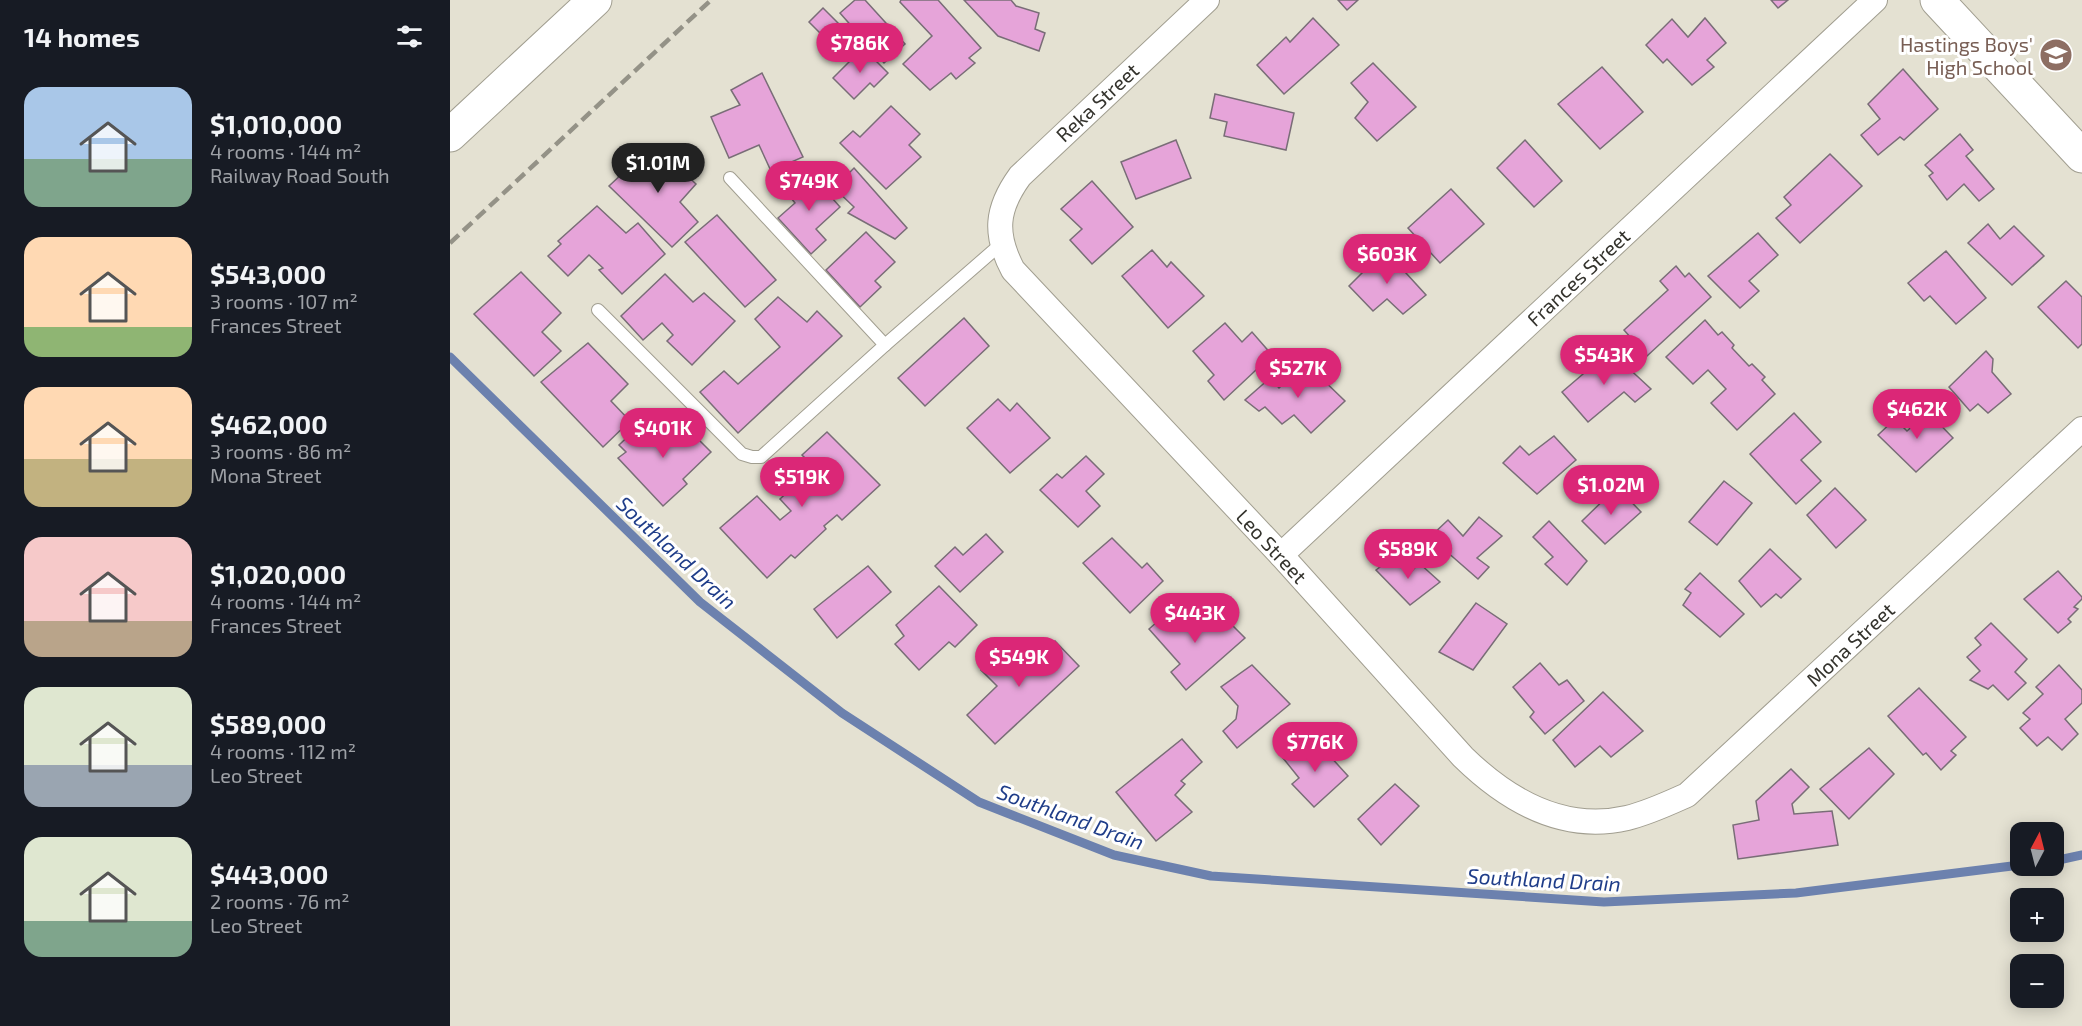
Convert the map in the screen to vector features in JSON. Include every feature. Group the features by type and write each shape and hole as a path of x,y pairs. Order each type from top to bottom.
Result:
{"street":[{"path":"450,135 595,0"},
{"name":"Reka Street","path":"1000,214 1008,192 1032,162 1207,0"},
{"name":"Frances Street","path":"1281,555 1875,0"},
{"path":"1937,0 2082,156"},
{"name":"Leo Street","path":"1000,214 1001,244 1013,270 1281,555 1462,757 1486,780 1536,810 1566,819 1596,821"},
{"name":"Mona Street","path":"1596,821 1626,818 1656,809 1687,795 2082,429"}],"lane":[{"path":"730,178 885,345"},
{"path":"598,310 742,454 761,457 1001,244"}],"building":[{"path":"855,0 865,0 905,44 884,63 840,13"},
{"path":"901,0 938,0 981,48 969,58 975,63 956,79 951,73 930,90 903,64 932,36 900,2"},
{"path":"964,0 1011,0 1016,6 1039,13 1035,29 1045,33 1039,51 998,36"},
{"path":"1338,0 1358,0 1347,10"},
{"path":"1771,0 1788,0 1778,8"},
{"path":"823,8 863,48 849,62 809,22"},
{"path":"1313,18 1339,45 1284,94 1257,65 1286,37 1290,42"},
{"path":"1705,18 1726,43 1707,60 1714,67 1692,85 1667,59 1663,63 1646,45 1672,19 1688,37"},
{"path":"863,48 888,73 874,87 870,83 854,99 833,78"},
{"path":"1373,63 1416,107 1377,141 1355,118 1368,102 1351,83"},
{"path":"1602,67 1643,112 1600,149 1558,104"},
{"path":"1903,69 1938,109 1904,140 1900,137 1878,155 1861,135 1880,119 1868,104"},
{"path":"762,73 803,157 771,171 759,145 729,158 711,117 740,105 731,90"},
{"path":"1215,94 1294,113 1286,150 1224,136 1227,122 1210,118"},
{"path":"891,106 920,134 909,145 921,157 886,189 840,143 853,131 860,137"},
{"path":"1960,134 1973,150 1966,156 1994,189 1979,201 1964,184 1947,200 1929,176 1933,173 1925,165"},
{"path":"1176,140 1191,178 1136,199 1121,162"},
{"path":"1525,140 1562,181 1534,207 1497,168"},
{"path":"654,144 696,184 680,202 698,222 672,247 609,186"},
{"path":"1830,154 1862,186 1800,243 1776,218 1791,205 1784,197"},
{"path":"854,168 907,228 895,239 848,213 854,207 834,188"},
{"path":"810,173 840,207 816,229 826,240 811,254 778,218 795,203 787,193"},
{"path":"1092,181 1133,227 1092,264 1070,240 1082,229 1061,209"},
{"path":"1451,189 1484,224 1440,263 1408,228"},
{"path":"597,206 626,233 638,223 665,254 622,294 599,270 603,268 589,255 568,276 548,256 561,244 558,241"},
{"path":"717,215 776,280 745,307 685,242"},
{"path":"1988,224 2000,239 2014,226 2044,256 2012,285 1968,243"},
{"path":"866,232 895,262 875,281 881,287 860,307 826,270"},
{"path":"1758,233 1778,255 1749,281 1759,291 1740,308 1708,276"},
{"path":"1152,250 1167,267 1171,262 1204,296 1168,328 1122,276"},
{"path":"1385,250 1426,295 1403,314 1387,299 1373,311 1349,286"},
{"path":"1946,251 1986,298 1956,324 1930,296 1924,301 1908,283"},
{"path":"1676,266 1685,277 1689,273 1711,297 1647,356 1624,330 1668,290 1660,281"},
{"path":"521,272 561,313 542,332 561,351 534,376 474,314"},
{"path":"665,274 693,302 704,293 735,321 692,365 667,341 673,335 662,323 643,340 621,316"},
{"path":"2066,281 2082,297 2082,344 2078,348 2038,307"},
{"path":"778,297 807,322 817,311 842,336 738,433 700,392 724,371 738,384 780,347 755,319"},
{"path":"964,318 989,346 925,406 898,378"},
{"path":"1705,320 1718,335 1722,332 1734,345 1732,348 1749,366 1752,364 1765,377 1762,380 1775,394 1737,430 1711,403 1726,389 1708,370 1693,384 1666,357"},
{"path":"1225,323 1242,342 1252,332 1272,355 1224,400 1208,381 1214,375 1193,351"},
{"path":"588,343 628,384 611,401 630,421 603,447 541,382"},
{"path":"1610,351 1651,389 1635,402 1624,392 1588,422 1562,392"},
{"path":"1986,351 1993,359 1992,372 2011,394 1988,413 1978,404 1970,411 1949,387"},
{"path":"1303,366 1313,378 1316,373 1345,401 1311,433 1294,415 1282,424 1265,407 1259,411 1245,400 1270,378 1279,388"},
{"path":"998,399 1010,411 1017,403 1050,438 1010,473 967,428"},
{"path":"1928,412 1953,438 1916,472 1878,435 1895,419 1907,431"},
{"path":"1794,413 1821,442 1801,460 1821,481 1796,504 1750,454"},
{"path":"678,419 711,452 683,479 687,484 663,506 618,458 626,452 619,445 642,423 658,438"},
{"path":"827,432 880,485 842,520 837,515 824,526 826,529 795,558 791,555 767,578 720,528 757,496 780,520 791,511 780,499 814,467 802,455"},
{"path":"1554,436 1576,460 1537,494 1503,463 1520,446 1529,455"},
{"path":"1086,456 1104,474 1086,491 1100,506 1078,527 1040,490 1057,474 1062,478"},
{"path":"1724,481 1752,503 1717,545 1689,522"},
{"path":"1617,487 1641,512 1605,544 1582,521"},
{"path":"1835,488 1866,520 1836,548 1807,515"},
{"path":"1479,517 1502,536 1477,558 1489,567 1478,579 1430,537 1448,520 1463,536"},
{"path":"1549,521 1587,561 1567,585 1545,564 1553,557 1533,537"},
{"path":"986,534 1003,552 960,592 935,566 955,547 963,555"},
{"path":"1112,538 1142,568 1147,563 1163,581 1130,613 1083,563"},
{"path":"1770,549 1801,579 1781,598 1776,594 1761,607 1739,581"},
{"path":"1395,556 1410,573 1419,563 1440,582 1410,605 1376,570"},
{"path":"868,566 891,592 837,638 814,609"},
{"path":"2058,571 2082,599 2074,607 2078,609 2068,619 2071,622 2058,633 2024,599"},
{"path":"1700,573 1744,614 1720,637 1683,605 1691,593 1685,589"},
{"path":"939,586 977,625 955,647 949,642 919,670 895,644 904,636 896,625"},
{"path":"1476,603 1507,624 1473,670 1439,652"},
{"path":"1174,607 1188,621 1192,617 1205,631 1224,617 1245,638 1186,690 1171,672 1180,664 1149,629"},
{"path":"1991,623 2027,659 2015,672 2026,683 2008,700 1993,685 1988,689 1970,680 1980,671 1967,657 1981,645 1975,638"},
{"path":"1055,641 1079,666 995,744 967,715 997,686 981,670 1010,643 1030,664"},
{"path":"1540,663 1559,685 1567,680 1584,701 1545,734 1530,717 1534,712 1513,687"},
{"path":"1252,665 1290,704 1237,748 1223,731 1236,719 1238,706 1221,687"},
{"path":"2059,665 2082,690 2082,703 2065,719 2078,734 2062,750 2048,737 2037,746 2020,728 2030,719 2023,713 2043,694 2036,687"},
{"path":"1919,688 1966,737 1951,751 1956,755 1941,770 1926,753 1923,755 1888,716"},
{"path":"1603,692 1643,731 1611,757 1600,746 1575,767 1553,740"},
{"path":"1182,739 1202,762 1181,781 1185,784 1175,795 1192,812 1156,841 1116,792"},
{"path":"1319,744 1348,776 1314,807 1292,784 1299,778 1283,758 1298,746 1306,754"},
{"path":"1869,748 1894,774 1849,819 1820,789"},
{"path":"1791,769 1809,787 1792,804 1794,814 1832,811 1838,845 1738,859 1733,825 1759,820 1756,801"},
{"path":"1395,784 1419,806 1381,845 1358,819"}],"waterway":[{"name":"Southland Drain","path":"450,357 700,602 842,713 979,802 1114,855 1211,876 1604,902 1796,893 2010,866"},
{"name":"Southland Drain","path":"2064,859 2082,855"}],"railway":[{"path":"450,243 711,0"}],"place":[{"name":"Hastings Boys' High School","path":"2056,55"}]}
